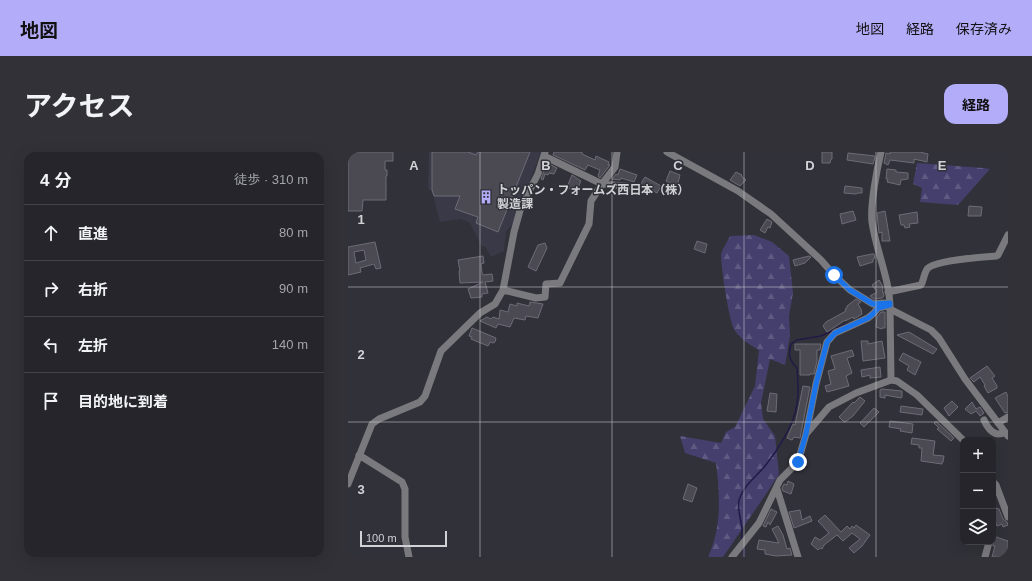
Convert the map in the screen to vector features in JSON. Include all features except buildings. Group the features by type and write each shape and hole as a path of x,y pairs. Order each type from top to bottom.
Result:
{"street":[{"path":"503,290 536,298 545,297 546,284 560,283 589,224 591,201 614,167 617,152"},
{"path":"667,152 738,191 771,214 821,260 850,290 873,304 890,305"},
{"path":"881,152 872,208 872,221 890,305 891,380"},
{"path":"348,484 372,424 379,419 420,402 425,396 441,351 480,313 495,304 503,290 514,232 521,207 538,174 544,154 602,184 636,187"},
{"path":"888,292 921,285 927,270 934,265 964,258 996,256 998,255 1008,235"},
{"path":"890,305 890,309 932,330 939,338 964,380 1006,434"},
{"path":"732,557 759,523 777,489 780,480 798,462 827,342 835,333 868,318 878,308 890,305"},
{"path":"806,434 829,407 856,393 891,380 897,381 917,395 960,437"},
{"path":"998,422 1008,417"},
{"path":"984,420 989,429 995,434 1006,434"},
{"path":"359,455 402,482 405,489 405,537 409,557"},
{"path":"996,486 1008,517"},
{"path":"777,489 798,557"},
{"path":"985,557 988,545"}],"shaded area":[{"path":"429,152 541,152 513,224 506,231 504,251 491,257 485,246 482,247 470,223 461,219 440,222 432,191 428,189"}],"green space":[{"path":"917,163 990,169 958,205 920,202 922,188 913,184"},
{"path":"754,235 772,242 789,256 793,293 789,316 790,336 785,365 770,359 761,403 763,419 775,436 779,474 723,557 708,557 713,546 718,523 719,499 716,463 685,453 680,436 721,443 726,432 735,427 755,386 759,350 740,337 733,326 722,271 721,255 730,236"}],"waterway":[{"path":"837,328 848,323"},
{"path":"742,540 742,528 738,507 743,490 775,453 793,420 797,404 798,377 797,368 790,357 791,344 797,340 821,336 834,330"},
{"path":"744,547 744,557"}],"place":[{"name":"トッパン・フォームズ西日本（株） 製造課","path":"486,197"}],"route":[{"path":"798,462 827,342 835,333 868,318 878,308 890,305 890,303 873,304 850,290 834,275"}]}
